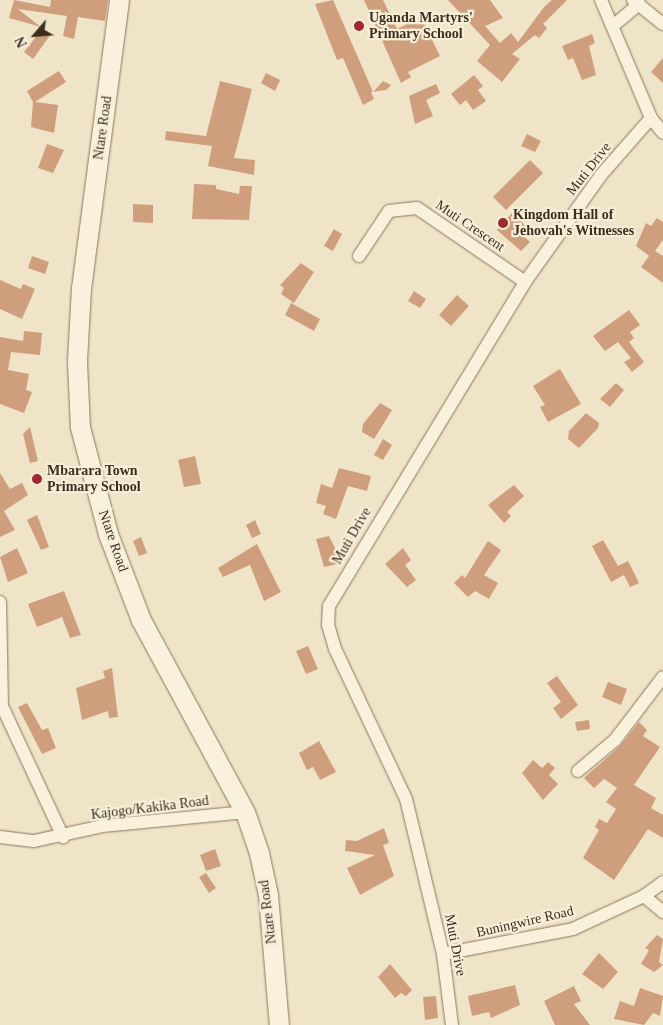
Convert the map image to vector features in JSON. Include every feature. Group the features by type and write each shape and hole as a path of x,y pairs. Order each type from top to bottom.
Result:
{"main road":[{"name":"Ntare Road","path":"120,0 81,287 77,362 80,427 108,534 141,620 245,812 268,895 279,1025"}],"street":[{"path":"601,0 614,25 651,118 663,133"},
{"path":"614,25 636,2 663,24"},
{"name":"Muti Drive","path":"452,1025 443,954 406,799 335,649 328,625 329,606 525,282 601,175 651,118"},
{"name":"Muti Crescent","path":"359,256 389,211 417,208 525,282"},
{"path":"0,602 1,706 63,837"},
{"path":"578,771 615,740 663,677"},
{"name":"Kajogo/Kakika Road","path":"0,837 34,841 63,837 102,826 245,812"},
{"name":"Buningwire Road","path":"443,954 573,929 644,896 663,882"},
{"path":"644,896 663,912"}],"building":[{"path":"14,0 50,7 51,0 108,0 105,21 78,17 74,39 63,36 67,16 18,9 41,27 9,18"},
{"path":"333,0 373,92 371,92 374,99 363,105 343,58 337,60 315,4"},
{"path":"364,0 383,0 397,29 421,17 440,56 408,72 411,77 401,83"},
{"path":"448,0 490,0 503,18 485,26 500,43 511,33 518,42 544,7 552,0 567,0 543,24 547,28 539,38 535,35 512,54 520,59 502,82 477,61 490,45"},
{"path":"43,28 51,34 33,59 24,52"},
{"path":"592,34 595,43 589,46 596,75 582,80 573,58 568,60 562,46"},
{"path":"663,58 663,83 651,72"},
{"path":"59,71 66,82 35,102 58,105 54,133 31,127 33,102 27,91"},
{"path":"266,73 280,80 275,91 261,83"},
{"path":"474,75 483,86 478,90 486,101 473,110 466,100 460,105 451,94"},
{"path":"220,81 252,89 234,158 255,160 254,175 208,166 212,146 165,140 166,131 206,136"},
{"path":"383,81 391,85 386,90 373,92"},
{"path":"436,84 440,93 426,100 433,116 415,124 409,96"},
{"path":"527,134 541,141 535,152 521,146"},
{"path":"47,144 64,150 53,173 38,168"},
{"path":"530,160 543,173 506,210 493,197"},
{"path":"194,184 216,185 216,189 239,194 240,186 252,186 249,220 192,219"},
{"path":"133,204 153,205 153,223 133,222"},
{"path":"512,213 526,226 520,232 530,242 521,251 497,230"},
{"path":"657,218 663,222 663,240 655,251 663,256 663,283 641,267 649,256 636,246 646,223 651,226"},
{"path":"334,229 342,234 333,251 324,246"},
{"path":"32,256 49,262 45,274 28,268"},
{"path":"301,263 314,272 294,303 281,294 284,288 280,285"},
{"path":"0,280 21,289 23,284 35,289 22,319 0,309"},
{"path":"414,291 426,299 420,308 408,301"},
{"path":"457,295 469,306 451,326 439,315"},
{"path":"291,303 320,319 314,331 285,315"},
{"path":"629,310 640,325 630,332 634,338 629,342 644,362 632,372 624,362 631,358 618,342 605,351 593,336"},
{"path":"24,331 42,333 40,355 11,352 8,370 29,374 26,390 32,392 24,413 0,404 0,337 23,341"},
{"path":"560,369 581,404 548,422 540,407 545,405 533,386"},
{"path":"616,383 624,390 610,407 600,399"},
{"path":"380,403 392,410 374,439 362,432 363,424"},
{"path":"586,413 599,423 598,428 579,448 568,439 569,431"},
{"path":"30,427 38,461 30,463 23,434"},
{"path":"383,439 392,445 383,460 374,455"},
{"path":"195,456 201,484 184,487 178,460"},
{"path":"339,468 371,476 367,491 348,486 336,519 323,514 326,506 316,503 321,484 332,488"},
{"path":"0,473 10,489 22,483 28,495 4,511 15,530 0,537"},
{"path":"514,485 524,496 507,512 511,516 504,523 488,505"},
{"path":"37,515 49,547 41,550 27,520"},
{"path":"255,520 261,534 252,538 246,525"},
{"path":"329,536 339,556 337,564 324,567 316,539"},
{"path":"141,537 147,553 139,556 133,541"},
{"path":"603,540 618,566 628,561 639,583 630,587 624,575 611,582 592,546"},
{"path":"488,541 501,550 484,575 498,583 489,599 475,591 468,597 454,583 462,575 465,578"},
{"path":"257,544 281,592 264,601 250,565 223,577 218,568"},
{"path":"17,548 28,573 8,582 0,557"},
{"path":"403,548 411,560 405,565 416,580 407,587 385,564"},
{"path":"64,591 81,635 70,638 62,617 37,627 28,604"},
{"path":"308,646 318,669 306,674 296,651"},
{"path":"112,668 118,717 109,718 108,711 82,720 76,688 105,678 103,671"},
{"path":"557,676 578,705 561,719 553,708 561,702 547,683"},
{"path":"608,682 627,689 621,705 602,697"},
{"path":"27,703 42,730 48,728 56,748 42,754 18,707"},
{"path":"589,720 590,729 577,731 575,722"},
{"path":"639,722 647,730 643,736 660,747 634,785 656,798 651,808 663,815 663,838 648,829 614,880 583,858 599,830 595,827 599,819 607,823 616,809 606,802 617,788 604,779 594,788 584,778 620,746"},
{"path":"319,741 336,772 320,780 313,767 307,770 299,753"},
{"path":"533,760 542,768 548,762 555,768 549,775 558,784 543,800 522,773"},
{"path":"384,828 389,843 383,845 394,876 360,895 347,868 375,855 345,851 346,840 357,841"},
{"path":"215,849 221,866 206,871 200,855"},
{"path":"206,873 216,888 209,893 199,877"},
{"path":"657,935 663,939 659,962 663,965 654,972 641,964 649,950 645,948"},
{"path":"599,953 618,972 603,989 582,974"},
{"path":"390,964 412,990 406,996 401,993 395,998 378,977"},
{"path":"515,985 520,1005 491,1018 489,1012 472,1016 468,996"},
{"path":"574,986 581,1001 574,1004 590,1025 555,1025 544,1001"},
{"path":"640,988 663,996 660,1016 653,1013 644,1025 614,1019 620,1001 634,1006"},
{"path":"436,996 438,1018 425,1020 423,997"}],"place":[{"name":"Uganda Martyrs' Primary School","path":"359,26"},
{"name":"Kingdom Hall of Jehovah's Witnesses","path":"503,223"},
{"name":"Mbarara Town Primary School","path":"37,479"}]}
